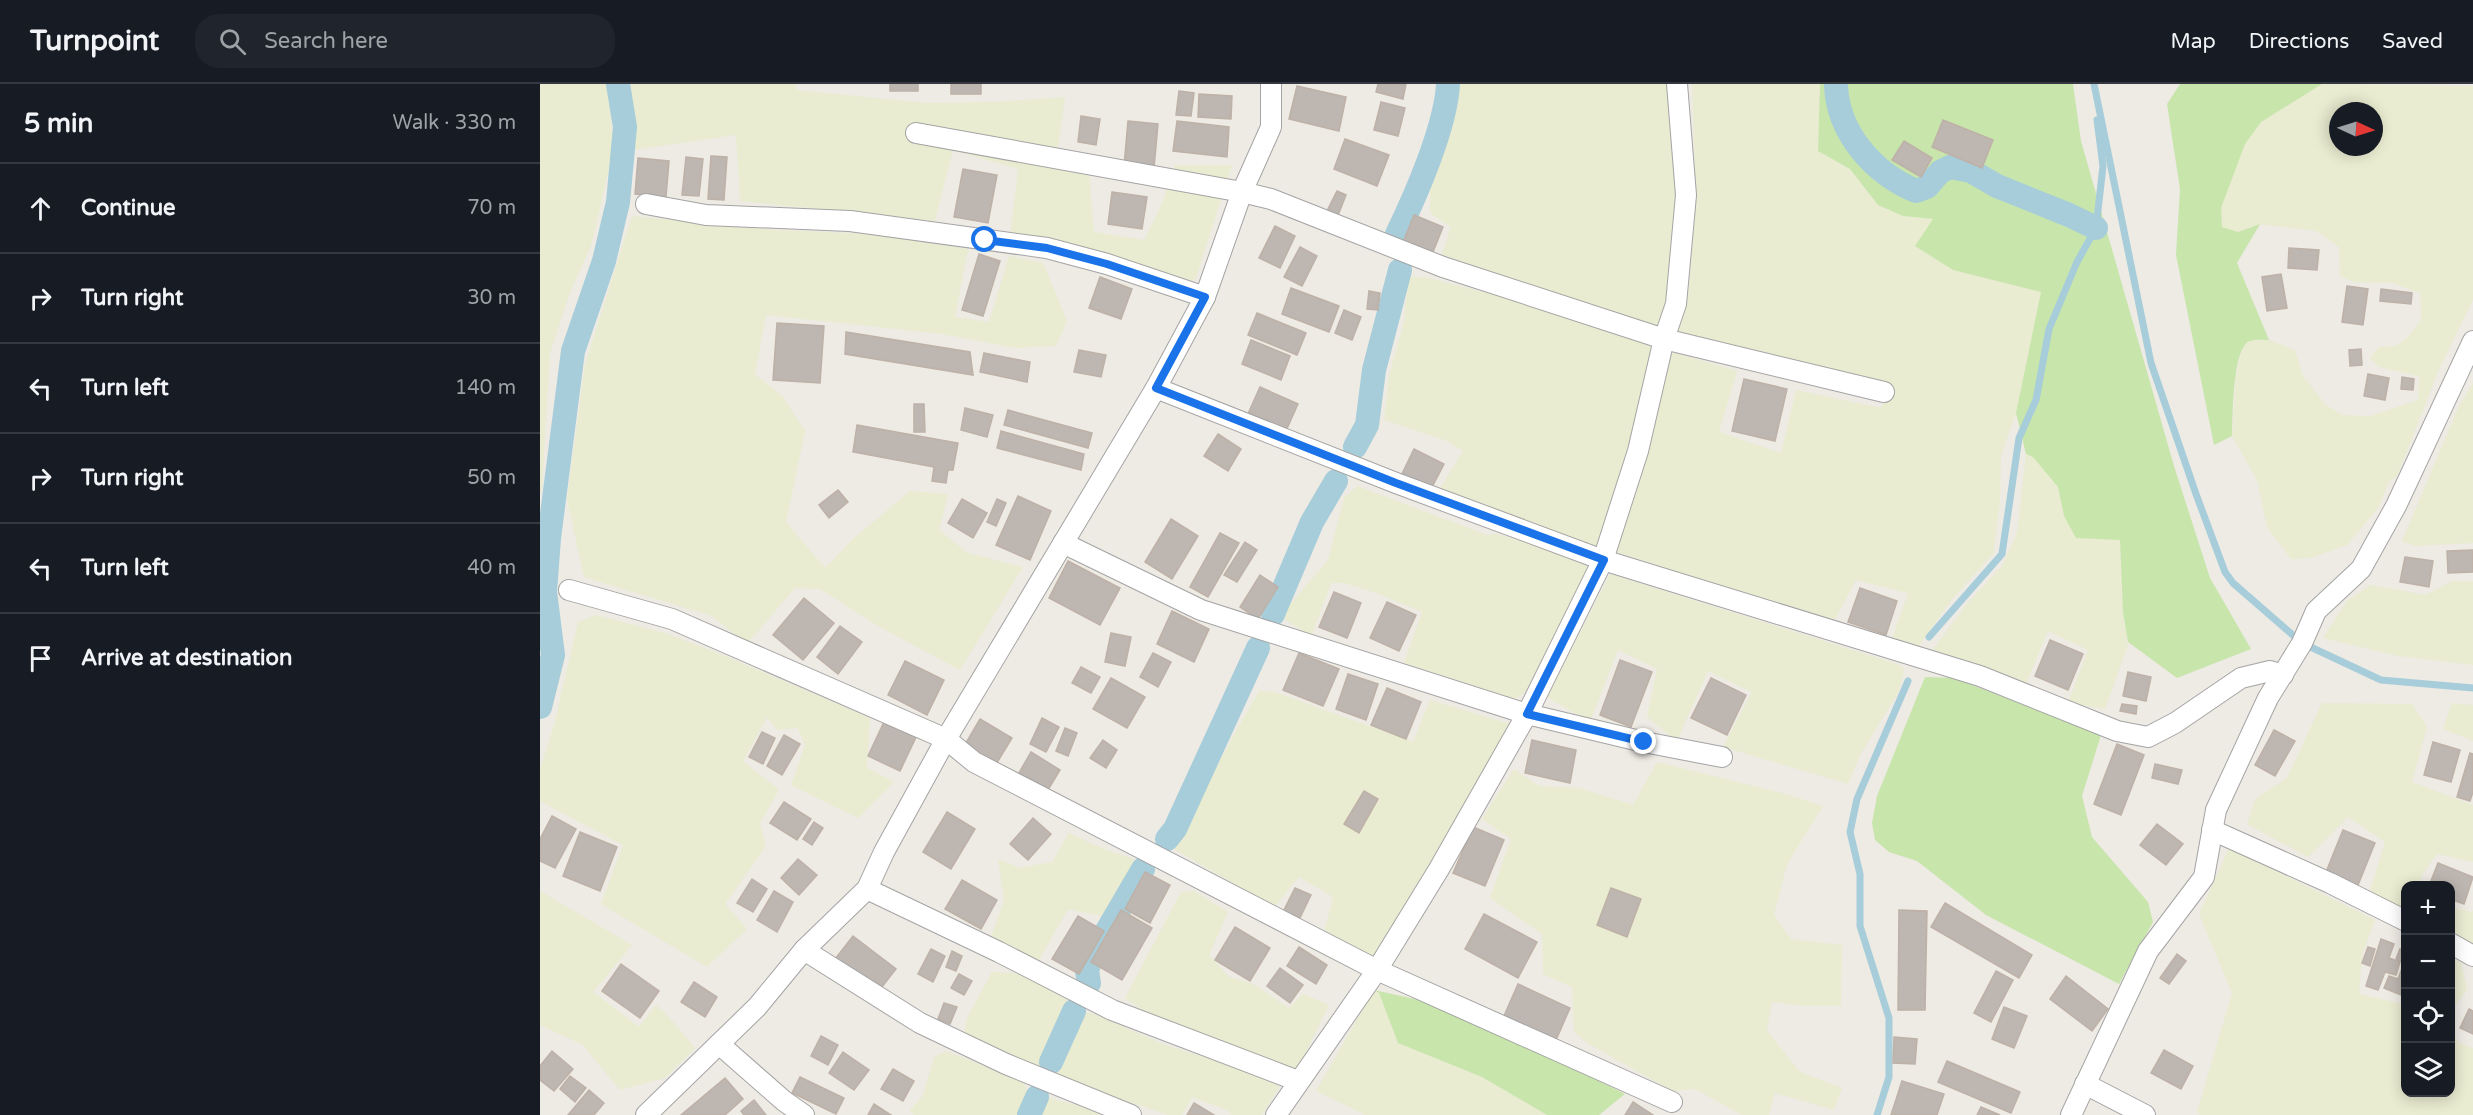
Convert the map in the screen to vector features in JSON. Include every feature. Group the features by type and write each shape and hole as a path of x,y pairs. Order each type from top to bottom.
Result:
{"street":[{"path":"646,1115 757,1007 804,950 867,889 884,852 946,739 1156,388 1205,297 1242,192 1271,127 1271,84"},
{"path":"1276,1115 1377,970 1439,869 1527,714 1604,560 1638,451 1664,339 1676,304 1686,195 1677,84"},
{"path":"916,133 1271,199 1443,267 1664,339 1884,392"},
{"path":"646,204 706,215 850,221 1047,248 1107,264 1205,297"},
{"path":"2071,1115 2148,951 2204,877 2216,810 2268,698 2302,643 2316,612 2361,569 2396,506 2473,341"},
{"path":"1156,388 1396,483 1604,560 1980,676 2117,731 2148,737 2175,723 2241,678 2270,671 2283,675"},
{"path":"1063,543 1201,610 1527,714 1644,742 1722,757"},
{"path":"569,590 672,619 946,739 974,762 1377,970 1672,1101"},
{"path":"2212,830 2330,883 2401,918"},
{"path":"867,889 1112,1010 1298,1081"},
{"path":"2455,945 2473,956"},
{"path":"804,950 920,1023 1006,1064 1131,1115"},
{"path":"719,1044 784,1101 804,1115"},
{"path":"2085,1084 2145,1115"}],"green space":[{"path":"540,84 607,84 614,146 592,243 569,295 550,354 542,490 540,492"},
{"path":"631,84 796,84 797,90 927,103 993,102 1065,97 1057,155 1089,172 1094,232 1144,240 1162,204 1175,165 1232,165 1195,281 1010,236 1018,169 953,150 935,221 740,201 736,135 633,150"},
{"path":"1457,84 1675,84 1680,199 1671,304 1656,329 1441,257 1451,227 1430,213 1430,181"},
{"path":"1692,84 1820,84 1818,151 1850,169 1878,205 1903,216 1934,219 1915,246 1953,270 2042,291 2016,413 2001,456 2000,500 1994,553 1952,599 1916,650 1892,639 1908,593 1856,580 1833,623 1614,551 1647,453 1672,352 1737,371 1719,432 1781,453 1796,390 1881,408 1892,386 1678,332 1689,287 1696,201"},
{"path":"1820,84 2073,84 2081,141 2174,466 2210,578 2251,649 2177,678 2128,642 2123,612 2120,540 2076,538 2064,516 2058,487 2033,457 2026,454 2016,413 2041,292 1953,270 1915,246 1933,219 1903,216 1878,205 1850,169 1818,151"},
{"path":"2180,84 2322,84 2261,122 2245,144 2221,208 2222,227 2238,232 2260,224 2237,263 2269,340 2252,340 2244,346 2235,384 2232,436 2214,445 2176,255 2180,189 2167,104"},
{"path":"2322,84 2473,86 2473,300 2440,367 2397,476 2389,482 2378,508 2347,545 2310,558 2291,559 2267,527 2257,480 2232,436 2236,375 2243,346 2250,340 2269,340 2295,350 2303,376 2326,405 2342,415 2371,416 2418,400 2419,376 2379,367 2370,358 2379,347 2396,346 2408,337 2421,320 2420,293 2392,283 2354,282 2340,276 2339,247 2316,231 2260,224 2238,232 2222,227 2221,208 2242,148 2261,122"},
{"path":"632,216 778,230 873,234 968,249 955,317 989,322 1009,256 1043,263 1067,321 1056,346 1015,348 942,334 766,315 755,374 783,397 805,431 786,522 825,568 853,539 910,491 948,494 939,530 968,553 1023,567 960,670 878,626 820,589 795,588 747,644 712,616 584,577 567,499 585,365"},
{"path":"1408,277 1424,277 1531,304 1655,344 1622,477 1597,552 1433,500 1463,451 1447,441 1384,420 1389,375 1404,322"},
{"path":"2473,383 2473,543 2415,546 2402,541 2460,404"},
{"path":"2026,454 2033,457 2058,487 2064,516 2120,540 2123,612 2128,645 2105,709 2068,703 2088,650 2048,631 2025,686 1929,655 1966,605 2002,566 2017,533"},
{"path":"1357,486 1487,535 1496,534 1583,558 1589,564 1569,616 1528,690 1515,699 1404,663 1422,612 1344,583 1331,583 1311,637 1280,616 1328,560 1344,498"},
{"path":"1610,574 1897,664 1904,669 1899,691 1860,755 1848,784 1723,747 1752,692 1708,671 1677,741 1647,717 1657,669 1618,650 1590,722 1547,697"},
{"path":"2452,581 2473,581 2473,665 2398,656 2323,638 2347,601 2371,585 2426,595"},
{"path":"596,615 668,634 870,718 867,768 894,782 858,818 791,785 805,745 798,728 777,730 767,717 743,761 779,790 760,823 766,846 725,904 747,929 707,967 601,904 623,845 540,801 540,769 554,725 578,622"},
{"path":"1925,677 1954,678 2101,735 2082,796 2092,837 2148,902 2153,922 2119,984 1986,915 1917,861 1889,852 1875,840 1872,823 1877,796"},
{"path":"1259,691 1275,692 1413,742 1430,700 1510,724 1376,962 1323,937 1333,897 1299,877 1274,907 1174,849"},
{"path":"2322,703 2412,704 2427,727 2412,782 2473,805 2473,862 2437,854 2421,876 2420,881 2401,881 2401,909 2370,891 2385,842 2348,817 2308,857 2247,824 2255,799 2287,778"},
{"path":"2452,703 2473,705 2473,741 2443,729"},
{"path":"1657,762 1786,794 1823,806 1787,864 1774,915 1791,939 1842,945 1841,1006 1804,1006 1772,1002 1767,1031 1800,1072 1842,1088 1834,1110 1775,1093 1769,1115 1742,1115 1695,1089 1672,1091 1587,1043 1574,1032 1572,987 1543,974 1542,934 1490,898 1511,839 1482,819 1514,769 1539,786 1580,788 1633,805"},
{"path":"1069,833 1133,859 1135,864 1107,917 1068,909 1036,965 991,937 1004,900 998,859 1019,868 1052,862"},
{"path":"2229,848 2375,920 2362,955 2359,994 2401,1004 2401,1097 2455,1097 2455,1036 2459,1043 2473,1048 2473,1115 2201,1115 2197,1112 2232,993 2199,914"},
{"path":"540,891 632,945 593,992 639,1027 656,1005 695,1048 665,1078 620,1090 583,1045 540,1025"},
{"path":"1194,891 1228,912 1209,955 1229,977 1253,984 1289,1008 1303,994 1329,1005 1296,1072 1146,1013 1125,998 1181,892"},
{"path":"2455,908 2472,912 2473,910 2473,950 2455,939"},
{"path":"2455,960 2461,962 2467,990 2455,1005"},
{"path":"992,972 1015,973 1074,1001 1039,1074 963,1038 967,1018"},
{"path":"1374,990 1379,993 1398,1043 1482,1077 1547,1115 1366,1115 1316,1091"},
{"path":"1374,990 1428,1002 1503,1032 1625,1094 1599,1115 1547,1115 1482,1077 1398,1043 1379,993"},
{"path":"1078,1010 1094,1014 1165,1045 1214,1060 1280,1086 1262,1115 1232,1115 1227,1110 1192,1097 1182,1115 1169,1115 1052,1077"},
{"path":"946,1051 1024,1082 1029,1096 1018,1115 914,1115 910,1111 923,1095 934,1057"},
{"path":"1045,1093 1051,1099 1077,1105 1102,1115 1037,1115"}],"building":[{"path":"890,84 918,84 918,91 890,91"},
{"path":"951,84 981,84 981,94 951,94"},
{"path":"1378,84 1406,84 1403,99 1376,92"},
{"path":"1297,86 1346,97 1339,131 1289,119"},
{"path":"1179,91 1194,93 1191,116 1176,115"},
{"path":"1199,94 1232,96 1231,119 1198,117"},
{"path":"1381,102 1405,108 1398,136 1374,130"},
{"path":"1081,116 1100,119 1096,145 1078,142"},
{"path":"1943,120 1993,140 1982,168 1932,147"},
{"path":"1128,121 1158,124 1154,168 1124,166"},
{"path":"1177,121 1229,127 1227,157 1173,151"},
{"path":"1345,139 1389,155 1377,186 1334,169"},
{"path":"1904,141 1932,158 1921,177 1892,160"},
{"path":"711,156 727,157 724,200 708,199"},
{"path":"686,157 703,159 699,196 682,195"},
{"path":"638,158 669,161 666,197 635,194"},
{"path":"963,169 997,175 988,223 954,217"},
{"path":"1337,191 1346,195 1337,218 1326,213"},
{"path":"1112,192 1147,197 1142,229 1108,224"},
{"path":"1414,215 1443,227 1431,257 1402,245"},
{"path":"1275,226 1295,236 1280,268 1259,258"},
{"path":"1300,247 1317,256 1302,286 1284,277"},
{"path":"2289,248 2319,250 2317,270 2288,268"},
{"path":"979,254 1000,261 983,316 962,310"},
{"path":"2281,274 2287,308 2267,311 2262,277"},
{"path":"1100,277 1132,289 1121,319 1089,308"},
{"path":"2347,286 2368,289 2363,325 2342,322"},
{"path":"1291,288 1339,306 1329,332 1282,314"},
{"path":"2381,289 2412,293 2411,304 2380,301"},
{"path":"1369,291 1380,293 1378,310 1367,309"},
{"path":"1344,310 1361,317 1352,340 1335,333"},
{"path":"1257,313 1306,333 1297,355 1248,335"},
{"path":"777,323 824,326 820,383 773,380"},
{"path":"846,332 970,352 973,375 845,354"},
{"path":"1251,340 1290,356 1281,380 1242,364"},
{"path":"2361,349 2362,365 2350,366 2349,350"},
{"path":"1079,350 1106,355 1101,377 1074,372"},
{"path":"984,353 1030,362 1027,382 980,372"},
{"path":"2368,374 2389,378 2385,400 2364,396"},
{"path":"2402,377 2414,379 2413,390 2401,389"},
{"path":"1744,379 1787,389 1775,441 1732,431"},
{"path":"1260,387 1298,404 1285,433 1247,416"},
{"path":"914,404 924,404 925,432 914,432"},
{"path":"965,408 993,415 987,437 961,430"},
{"path":"1008,410 1092,433 1088,448 1004,425"},
{"path":"857,425 958,443 953,470 948,470 946,483 932,481 934,467 853,452"},
{"path":"1001,431 1084,454 1081,470 997,448"},
{"path":"1218,434 1241,449 1228,471 1204,456"},
{"path":"1414,449 1444,464 1429,493 1400,478"},
{"path":"838,490 848,502 829,518 819,505"},
{"path":"1018,496 1051,511 1030,560 996,545"},
{"path":"962,499 987,513 973,538 948,523"},
{"path":"997,499 1006,503 996,526 987,522"},
{"path":"1171,519 1198,536 1172,579 1145,562"},
{"path":"1220,533 1239,543 1208,597 1190,587"},
{"path":"1245,542 1257,550 1237,582 1224,575"},
{"path":"2473,550 2473,572 2448,573 2447,551"},
{"path":"2405,557 2433,561 2429,587 2400,582"},
{"path":"1068,561 1120,588 1100,625 1049,598"},
{"path":"1260,575 1278,587 1258,619 1240,607"},
{"path":"1860,588 1897,601 1886,635 1848,622"},
{"path":"1334,592 1361,603 1347,638 1319,627"},
{"path":"804,598 834,623 803,660 773,635"},
{"path":"1387,602 1416,615 1399,651 1370,638"},
{"path":"1172,611 1209,629 1194,662 1157,644"},
{"path":"840,626 862,642 838,674 817,657"},
{"path":"1111,633 1131,637 1125,666 1105,662"},
{"path":"2050,640 2083,654 2068,690 2035,676"},
{"path":"1153,653 1171,662 1158,687 1140,677"},
{"path":"1299,653 1339,669 1323,706 1283,690"},
{"path":"1620,660 1652,672 1631,727 1600,715"},
{"path":"905,661 944,680 927,715 888,695"},
{"path":"1081,667 1100,677 1091,693 1072,683"},
{"path":"2128,672 2151,677 2146,701 2123,696"},
{"path":"1348,674 1378,684 1366,720 1336,709"},
{"path":"1111,678 1145,697 1127,728 1093,709"},
{"path":"1711,678 1746,695 1727,735 1691,718"},
{"path":"1387,688 1421,702 1406,739 1371,725"},
{"path":"2122,704 2137,706 2136,714 2120,711"},
{"path":"1042,718 1059,727 1046,752 1030,744"},
{"path":"980,719 1012,738 995,766 963,748"},
{"path":"884,722 916,737 900,771 868,756"},
{"path":"1065,728 1077,733 1068,756 1056,751"},
{"path":"2274,730 2295,741 2275,776 2255,765"},
{"path":"762,732 775,738 763,764 749,757"},
{"path":"784,735 800,744 782,775 767,766"},
{"path":"1103,740 1117,750 1106,768 1090,758"},
{"path":"1532,740 1576,750 1570,783 1525,773"},
{"path":"2433,742 2460,750 2451,782 2424,775"},
{"path":"2117,744 2144,755 2121,815 2094,804"},
{"path":"1031,752 1060,770 1045,795 1016,778"},
{"path":"2470,753 2473,754 2473,792 2470,801 2457,797"},
{"path":"2155,764 2182,770 2178,784 2152,778"},
{"path":"1364,791 1378,799 1359,833 1344,824"},
{"path":"784,802 811,819 797,840 770,823"},
{"path":"947,812 975,829 951,869 923,852"},
{"path":"552,816 576,829 555,868 540,861 540,839"},
{"path":"1033,818 1051,834 1028,860 1010,844"},
{"path":"814,822 823,828 812,845 803,839"},
{"path":"2157,824 2183,844 2166,865 2140,845"},
{"path":"1473,827 1504,840 1485,886 1453,873"},
{"path":"2343,830 2375,843 2358,885 2326,872"},
{"path":"580,832 617,847 600,891 563,876"},
{"path":"798,859 817,875 799,895 781,878"},
{"path":"2438,863 2473,877 2464,904 2455,901 2455,881 2431,881"},
{"path":"1145,872 1170,885 1150,923 1125,909"},
{"path":"752,879 767,889 753,912 737,903"},
{"path":"962,880 997,900 981,929 945,909"},
{"path":"1295,888 1311,895 1298,922 1282,914"},
{"path":"1611,888 1641,899 1627,937 1597,925"},
{"path":"774,891 793,902 777,932 757,920"},
{"path":"1945,903 2032,955 2019,978 1931,927"},
{"path":"1121,910 1152,928 1122,980 1091,962"},
{"path":"1899,910 1927,911 1925,1010 1898,1010"},
{"path":"1484,914 1537,942 1518,978 1465,949"},
{"path":"1078,916 1104,931 1079,974 1052,959"},
{"path":"1235,927 1270,948 1250,981 1215,960"},
{"path":"853,936 896,969 878,992 835,959"},
{"path":"2381,939 2394,944 2389,958 2400,962 2396,975 2385,972 2378,990 2366,986"},
{"path":"1299,947 1327,965 1316,984 1287,966"},
{"path":"2368,947 2375,949 2370,966 2362,963"},
{"path":"931,949 945,956 933,982 918,974"},
{"path":"2400,949 2401,949 2401,962 2396,959"},
{"path":"952,951 962,956 956,971 946,967"},
{"path":"2177,954 2186,961 2169,984 2160,978"},
{"path":"621,964 659,991 640,1018 602,991"},
{"path":"1280,968 1303,985 1290,1003 1267,986"},
{"path":"1996,971 2013,980 1991,1022 1974,1013"},
{"path":"2401,971 2401,995 2384,988 2389,976 2398,979"},
{"path":"959,974 972,981 964,995 951,988"},
{"path":"2066,976 2108,1009 2092,1031 2050,999"},
{"path":"694,982 717,997 705,1017 681,1002"},
{"path":"1518,984 1570,1008 1556,1040 1504,1016"},
{"path":"944,1003 957,1007 950,1024 938,1019"},
{"path":"2004,1007 2027,1016 2014,1048 1992,1039"},
{"path":"2469,1009 2473,1011 2473,1034 2460,1028"},
{"path":"821,1036 838,1045 828,1065 811,1056"},
{"path":"1894,1037 1917,1039 1915,1064 1893,1063"},
{"path":"2164,1050 2193,1066 2181,1089 2151,1073"},
{"path":"552,1051 573,1069 554,1091 540,1080 540,1066"},
{"path":"843,1052 869,1070 854,1090 829,1073"},
{"path":"1947,1061 2020,1092 2011,1113 1938,1082"},
{"path":"893,1069 914,1081 903,1101 881,1089"},
{"path":"570,1076 586,1088 575,1102 560,1089"},
{"path":"800,1077 844,1098 836,1114 792,1093"},
{"path":"725,1078 743,1099 725,1115 681,1115"},
{"path":"1902,1081 1944,1094 1937,1115 1891,1115"},
{"path":"589,1090 604,1103 594,1115 568,1115"},
{"path":"754,1100 766,1115 744,1115 741,1111"},
{"path":"1633,1102 1653,1115 1625,1115"},
{"path":"1194,1103 1214,1115 1187,1115"},
{"path":"874,1104 891,1115 868,1115"},
{"path":"1981,1107 2000,1115 1977,1115"}],"waterway":[{"path":"540,707 553,655 545,592 549,538 573,351 604,261 618,202 625,127 618,84"},
{"path":"1397,234 1436,140 1448,84"},
{"path":"1836,84 1838,102 1850,134 1872,162 1900,183 1916,191 1927,187 1940,172 1950,167 1971,171 1997,186 2096,228"},
{"path":"2094,84 2151,363 2225,572 2233,583 2302,643 2381,680 2473,688"},
{"path":"1929,637 2002,554 2019,438 2036,400 2049,329 2077,262 2096,228 2103,166 2097,120"},
{"path":"1355,447 1367,425 1374,370 1400,270"},
{"path":"1273,614 1312,522 1336,481"},
{"path":"1167,839 1175,829 1258,648"},
{"path":"1877,1115 1889,1077 1889,1018 1860,926 1860,874 1850,832 1857,799 1908,681"},
{"path":"1089,983 1087,971 1091,958 1143,869"},
{"path":"1051,1062 1074,1011"},
{"path":"1029,1115 1037,1097"}],"route":[{"path":"985,240 1047,248 1107,264 1205,297 1156,388 1396,483 1604,560 1527,714 1644,742"}]}
